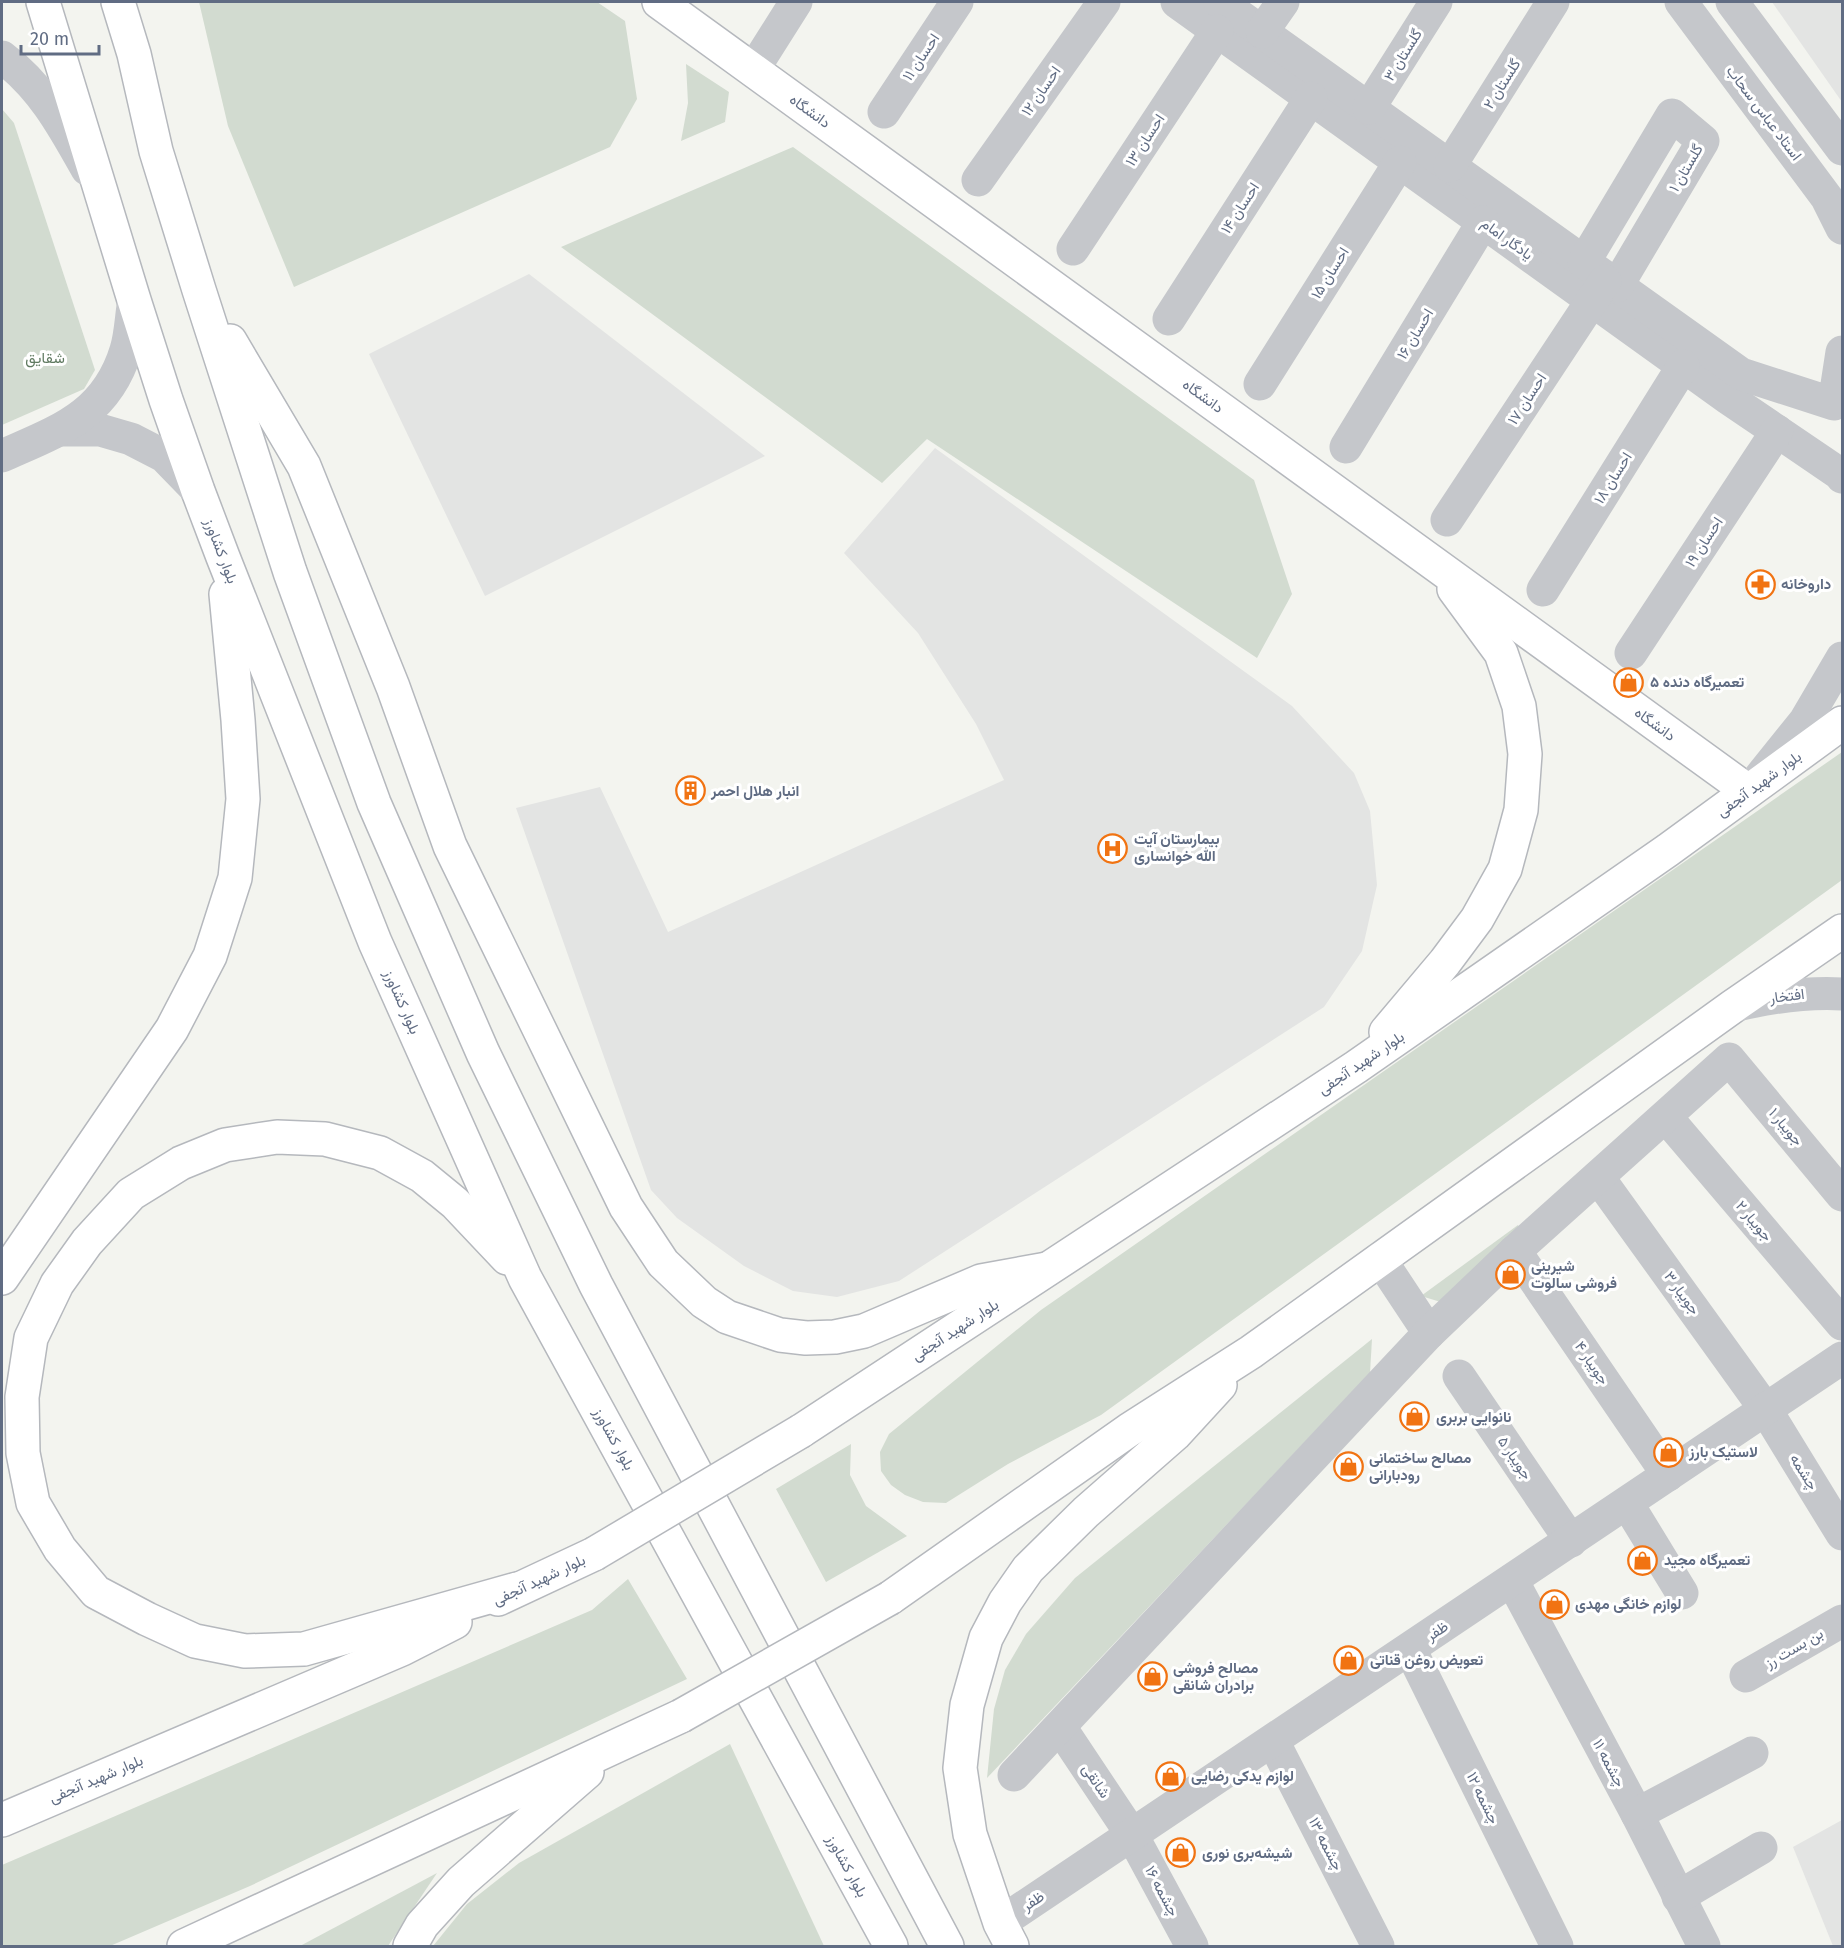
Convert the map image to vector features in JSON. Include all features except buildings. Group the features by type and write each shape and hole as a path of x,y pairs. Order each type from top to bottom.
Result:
{"main road":[{"name":"بلوار کشاورز","path":"43,2 134,300 198,491 375,942 525,1278 886,1940"},
{"path":"118,2 134,54 156,151 290,572 374,803 483,1053 596,1285 947,1947"},
{"path":"134,54 140,2"},
{"name":"دانشگاه","path":"659,2 1748,791"},
{"path":"200,290 304,466 393,687 450,846 626,1207 663,1263 704,1302 727,1317 780,1335 806,1338 835,1337 864,1331 981,1281 1047,1269"},
{"path":"2,1278 172,1029 210,956 235,878 243,799 238,720 222,557"},
{"path":"1356,1067 1445,962 1477,919 1504,869 1521,810 1525,753 1519,706 1501,653 1435,564"},
{"name":"بلوار شهید آنجفی","path":"2,1820 402,1649 517,1589 594,1554 801,1431 1356,1067 1668,850 1842,723"},
{"path":"184,1947 681,1716 890,1598 1129,1430 1251,1352 1732,1007 1842,932"},
{"path":"517,1589 304,1649 245,1651 195,1641 96,1592 60,1549 33,1503 23,1453 22,1397 32,1338 57,1284 87,1242 131,1194 181,1163 225,1145 278,1137 325,1139 380,1153 422,1176 455,1203 525,1278"},
{"path":"1006,1935 970,1834 960,1768 967,1705 986,1638 1005,1602 1028,1569 1086,1512 1175,1434 1251,1352"},
{"path":"410,1947 422,1924 461,1882 614,1748"}],"street":[{"path":"753,70 796,2"},
{"name":"احسان ۱۱","path":"884,111 957,2"},
{"name":"احسان ۱۲","path":"978,180 1104,2"},
{"name":"یادگار امام","path":"1177,2 1262,32 1450,166 1600,282 1741,374 1838,401"},
{"path":"1262,32 1283,2"},
{"name":"گلستان ۳","path":"1369,108 1436,2"},
{"name":"گلستان ۲","path":"1450,166 1553,2"},
{"name":"استاد عباس سحاب","path":"1681,2 1827,198 1842,228"},
{"path":"1732,2 1842,149"},
{"name":"یادگار امام","path":"1219,16 1311,98 1483,222 1600,282 1683,366 1842,475"},
{"name":"احسان ۱۳","path":"1073,249 1219,16"},
{"path":"2,57 17,68 46,100 101,194"},
{"name":"احسان ۱۴","path":"1169,319 1311,98"},
{"name":"احسان ۱۵","path":"1260,384 1400,162"},
{"name":"احسان ۱۶","path":"1346,447 1483,222"},
{"name":"احسان ۱۷","path":"1448,520 1600,282"},
{"path":"2,456 62,430 91,409 111,385 126,350 134,300"},
{"path":"1842,352 1838,401 1825,414 1820,427 1823,453 1830,465 1842,475"},
{"name":"احسان ۱۸","path":"1543,590 1683,366"},
{"path":"62,430 100,430 131,439 164,456 198,491"},
{"name":"احسان ۱۹","path":"1631,653 1777,431"},
{"path":"1748,791 1805,721 1842,658"},
{"name":"افتخار","path":"1732,1007 1770,997 1814,993 1842,994"},
{"name":"جویبار ۱","path":"1666,1117 1729,1059 1842,1195"},
{"path":"1014,1774 1429,1333 1515,1251 1666,1117"},
{"name":"جویبار ۲","path":"1666,1117 1842,1324"},
{"name":"جویبار ۳","path":"1598,1177 1766,1410"},
{"name":"جویبار ۴","path":"1515,1251 1668,1475"},
{"path":"1380,1259 1429,1333"},
{"name":"ظفر","path":"1006,1935 1132,1835 1842,1358"},
{"name":"جویبار ۵","path":"1459,1376 1571,1541"},
{"name":"چشمه","path":"1766,1410 1842,1534"},
{"path":"1627,1503 1682,1593"},
{"name":"چشمه ۱۱","path":"1512,1580 1637,1814 1704,1947"},
{"name":"بن بست رز","path":"1746,1676 1842,1621"},
{"name":"چشمه ۱۲","path":"1410,1649 1557,1947"},
{"name":"شانقی","path":"1060,1727 1132,1835"},
{"name":"چشمه ۱۳","path":"1273,1741 1378,1947"},
{"path":"1637,1814 1752,1753"},
{"name":"چشمه ۱۶","path":"1132,1835 1192,1947"},
{"path":"1678,1897 1761,1848"}],"shaded area":[{"path":"1772,2 1842,2 1842,102"},
{"path":"529,274 765,456 485,596 369,354"},
{"name":"بیمارستان آیت الله خوانساری","path":"935,448 1292,706 1354,773 1370,811 1377,885 1362,951 1324,1007 899,1281 837,1297 793,1291 744,1266 677,1218 651,1190 516,808 600,787 668,932 1004,780 976,724 918,633 844,553"},
{"path":"1842,1820 1842,1946 1833,1946 1793,1847"}],"green space":[{"path":"199,2 597,2 625,21 637,99 610,147 294,287 228,126"},
{"path":"686,64 729,92 725,122 681,141 688,103"},
{"name":"شقایق","path":"2,109 14,123 95,370 84,389 2,425"},
{"path":"793,147 1254,480 1292,594 1257,658 927,439 882,483 561,247"},
{"path":"1842,752 1842,880 1101,1415 1008,1464 946,1503 923,1502 905,1495 891,1485 881,1471 880,1452 889,1434 1041,1310"},
{"path":"1518,1225 1521,1232 1444,1303 1421,1296"},
{"path":"1372,1339 1370,1373 987,1778 994,1709 1005,1670 1026,1634 1075,1578"},
{"path":"851,1444 850,1475 866,1506 907,1536 826,1582 776,1489"},
{"path":"628,1579 687,1679 250,1886 110,1946 2,1946 2,1865 592,1610"},
{"path":"730,1744 824,1946 433,1946 467,1904 519,1863"},
{"path":"437,1873 388,1946 300,1946"}],"place":[{"name":"داروخانه","path":"1760,584"},
{"name":"تعمیرگاه دنده ۵","path":"1629,682"},
{"name":"انبار هلال احمر","path":"690,791"},
{"name":"بیمارستان آیت الله خوانساری","path":"1113,848"},
{"name":"شیرینی فروشی سالوت","path":"1510,1275"},
{"name":"نانوایی بربری","path":"1415,1417"},
{"name":"لاستیک بارز","path":"1668,1452"},
{"name":"مصالح ساختمانی رودبارانی","path":"1348,1467"},
{"name":"تعمیرگاه مجید","path":"1643,1560"},
{"name":"لوازم خانگی مهدی","path":"1554,1604"},
{"name":"تعویض روغن قناتی","path":"1349,1660"},
{"name":"مصالح فروشی برادران شانقی","path":"1152,1677"},
{"name":"لوازم یدکی رضایی","path":"1170,1776"},
{"name":"شیشه‌بری نوری","path":"1181,1853"}]}
